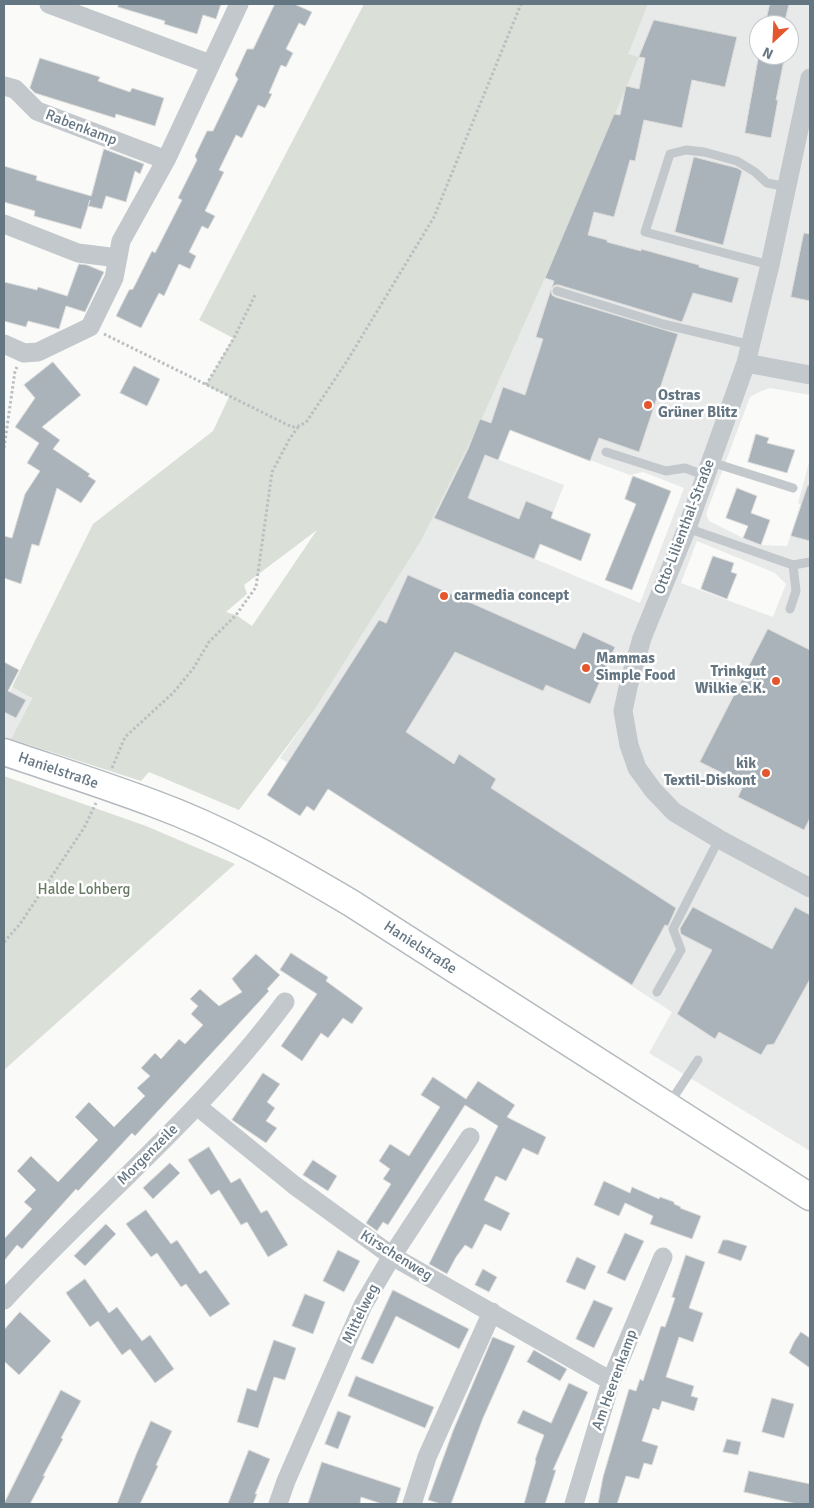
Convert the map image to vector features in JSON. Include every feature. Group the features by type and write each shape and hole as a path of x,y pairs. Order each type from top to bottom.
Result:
{"main road":[{"name":"Hanielstraße","path":"4,752 155,804 212,828 278,860 351,903 810,1197"}],"street":[{"path":"49,4 210,64"},
{"path":"4,344 24,354 38,352 90,327 114,278 120,242 166,160 239,4"},
{"name":"Otto-Lilienthal-Straße","path":"810,78 788,187 746,363 665,591 642,638 623,712 626,746 637,768 653,790 674,812 719,839 810,888"},
{"name":"Rabenkamp","path":"4,86 15,89 37,111 166,160"},
{"path":"4,224 78,253 118,258"},
{"path":"746,363 810,375"},
{"name":"Morgenzeile","path":"4,1300 197,1106 260,1035 285,1002"},
{"name":"Kirschenweg","path":"197,1106 294,1185 392,1256 612,1381"},
{"name":"Mittelweg","path":"278,1504 290,1472 363,1305 392,1256 470,1137"},
{"name":"Am Heerenkamp","path":"574,1504 612,1381 663,1257"},
{"path":"412,1504 427,1457 492,1312"}],"lane":[{"path":"770,265 645,232 670,154 686,150 704,152 736,161 755,172 767,183 788,187"},
{"path":"557,291 663,324 751,345"},
{"path":"606,452 666,471 685,468 708,469 792,488"},
{"path":"687,528 793,565 810,562"},
{"path":"790,609 796,591 793,565"},
{"path":"657,992 681,950 673,929 719,839"},
{"path":"668,1107 698,1060"}],"path":[{"path":"4,942 20,924 84,828 104,787 124,737 173,693 193,669 209,642 236,615 256,587 272,472 290,438 307,420 347,361 434,217 521,4"},
{"path":"206,385 234,338 255,295"},
{"path":"90,327 274,418 292,426 300,426"},
{"path":"4,448 15,372 24,354"}],"shaded area":[{"path":"648,4 810,4 810,395 770,388 750,397 706,514 709,521 743,538 761,545 787,546 801,505 798,503 810,459 810,1151 649,1053 672,1012 280,758 315,709 421,541 485,412 545,278 638,57 627,54","holes":["509,430 630,475 643,472 684,488 640,603 535,559 564,485 499,460","697,541 775,573 786,584 773,617 681,583"]},
{"path":"12,687 32,697 11,739 4,737 4,704"}],"green space":[{"path":"364,4 648,4 628,54 639,57 545,278 485,412 421,541 315,709 239,810 149,772 141,781 11,739 32,698 12,687 93,524 213,431 229,397 206,385 233,338 199,320","holes":["317,530 252,626 236,615 226,612 247,594 244,585"]},
{"name":"Halde Lohberg","path":"4,776 146,826 235,864 4,1070"}],"building":[{"path":"119,4 221,4 216,19 203,15 197,34 164,24 165,21 118,7"},
{"path":"275,4 294,4 312,12 305,26 299,23 286,49 293,53 286,67 281,65 269,93 272,94 265,108 258,105 242,138 236,135 219,170 224,172 205,211 215,216 208,229 202,226 189,252 196,256 190,269 179,264 164,296 159,293 141,328 116,316 129,290 133,289 152,251 155,253 182,200 178,198 197,160 195,156 207,131 213,131 238,79 235,75 247,49 253,49"},
{"path":"770,4 789,4 786,15 767,15"},
{"path":"654,20 737,37 725,87 692,80 682,128 644,120 635,161 630,160 614,217 594,212 588,235 607,240 607,242 699,265 699,267 739,278 732,303 693,293 682,322 559,285 555,285 552,288 554,281 545,278 614,114 620,115 626,86 639,89 645,58 639,57"},
{"path":"40,58 100,77 98,81 130,92 132,88 164,98 155,126 116,114 115,118 35,93 30,88"},
{"path":"757,65 783,65 771,138 745,133"},
{"path":"104,149 144,164 140,174 135,171 126,202 106,196 102,209 88,206 81,229 34,216 35,211 4,202 4,166 37,176 36,180 91,196"},
{"path":"694,157 742,171 723,245 675,232"},
{"path":"804,233 810,234 810,301 791,297"},
{"path":"79,264 104,272 85,312 66,306 59,329 28,321 26,327 4,321 4,282 37,290 38,287 67,296"},
{"path":"551,290 552,295 555,297 678,334 639,452 599,438 590,461 510,430 498,460 485,455 468,498 519,519 526,501 553,512 551,518 591,534 581,561 540,544 534,559 434,518 468,449 480,419 491,423 503,387 525,395 543,339 536,337"},
{"path":"53,362 81,395 42,427 60,440 53,449 90,474 88,476 96,481 81,503 57,488 39,546 32,544 21,584 4,578 4,536 12,538 25,494 40,471 27,463 39,443 15,427 35,398 24,385"},
{"path":"134,366 160,379 147,406 120,393"},
{"path":"756,434 769,438 767,443 795,450 787,473 748,462"},
{"path":"633,476 671,491 632,590 605,580 636,504 625,499"},
{"path":"808,485 810,486 810,541 791,536"},
{"path":"737,488 757,496 751,513 770,520 761,545 743,538 748,526 726,518"},
{"path":"713,556 734,563 731,572 737,574 727,599 701,589"},
{"path":"408,575 575,649 583,632 615,647 590,704 546,685 543,691 455,652 406,732 454,764 459,754 496,779 491,788 676,908 668,926 665,925 632,985 328,789 314,811 307,806 300,816 267,795 379,620 386,623"},
{"path":"768,629 810,650 810,818 804,830 738,797 744,784 700,762"},
{"path":"4,662 19,670 8,691 26,700 16,718 4,712"},
{"path":"693,907 772,949 795,907 810,915 810,979 774,1044 767,1045 761,1055 719,1032 715,1039 677,1014 712,950 681,934 680,929"},
{"path":"291,953 328,977 326,981 363,1008 352,1024 343,1018 328,1038 321,1033 302,1061 281,1046 317,994 280,970"},
{"path":"256,954 280,975 267,989 269,991 135,1136 132,1133 78,1191 76,1189 22,1249 17,1245 4,1261 4,1239 32,1209 24,1202 36,1190 17,1171 31,1156 58,1182 98,1140 75,1117 89,1102 114,1127 145,1096 137,1088 150,1076 141,1068 155,1053 161,1059 179,1039 185,1044 203,1025 191,1014 198,1006 190,999 200,989 219,1006 242,992 232,979"},
{"path":"263,1073 280,1084 267,1102 275,1108 266,1121 277,1128 266,1143 232,1120"},
{"path":"433,1077 466,1099 478,1081 515,1105 507,1117 546,1137 538,1155 523,1148 506,1181 496,1176 484,1200 510,1213 501,1231 485,1224 472,1249 465,1245 447,1274 429,1264 498,1126 465,1105 388,1225 383,1222 377,1231 366,1223 391,1184 383,1179 390,1169 379,1161 390,1144 409,1156 440,1107 421,1095"},
{"path":"209,1147 231,1183 240,1178 261,1213 267,1210 288,1245 268,1257 247,1222 241,1225 219,1190 211,1195 188,1160"},
{"path":"313,1160 337,1176 328,1191 303,1175"},
{"path":"170,1163 180,1173 153,1199 143,1188"},
{"path":"604,1181 630,1193 632,1187 659,1199 660,1197 674,1202 680,1208 701,1216 692,1239 650,1224 653,1216 625,1203 619,1216 594,1205"},
{"path":"146,1210 171,1244 177,1240 200,1274 206,1270 230,1304 210,1317 186,1284 181,1287 157,1253 151,1257 126,1224"},
{"path":"106,1224 116,1234 85,1266 74,1256"},
{"path":"625,1233 644,1241 625,1281 607,1273"},
{"path":"723,1240 747,1246 741,1261 718,1253"},
{"path":"338,1250 360,1261 344,1292 323,1281"},
{"path":"686,1255 705,1262 689,1308 703,1313 693,1342 679,1337 666,1377 694,1386 691,1396 698,1398 694,1411 662,1401 659,1410 653,1408 642,1441 658,1446 652,1465 644,1463 639,1479 626,1476 617,1504 598,1504 603,1477 629,1389 636,1391 640,1379 643,1381 661,1326 665,1327 670,1313 675,1298 672,1297"},
{"path":"577,1257 596,1266 585,1290 566,1282"},
{"path":"483,1269 497,1277 489,1292 475,1285"},
{"path":"85,1279 109,1313 117,1307 142,1341 150,1335 174,1369 155,1383 130,1349 122,1355 98,1321 90,1327 66,1293"},
{"path":"393,1290 469,1329 459,1349 396,1316 373,1364 361,1359"},
{"path":"305,1294 325,1302 313,1334 292,1326"},
{"path":"594,1300 613,1308 594,1348 576,1339"},
{"path":"20,1312 51,1341 19,1375 4,1361 4,1330"},
{"path":"801,1332 810,1338 810,1368 789,1353"},
{"path":"493,1337 515,1346 483,1418 451,1504 441,1504 428,1500 453,1431"},
{"path":"274,1340 296,1348 285,1380 274,1377 258,1428 237,1422 247,1388 256,1391"},
{"path":"534,1350 567,1369 560,1381 527,1362"},
{"path":"356,1376 434,1407 425,1428 348,1396"},
{"path":"569,1383 588,1392 553,1470 556,1470 545,1504 524,1504 535,1460 544,1435 517,1423 523,1410 551,1423"},
{"path":"61,1390 81,1401 61,1438 63,1439 43,1476 45,1476 30,1504 4,1504"},
{"path":"772,1398 794,1404 784,1438 762,1432"},
{"path":"338,1411 351,1416 338,1449 325,1444"},
{"path":"151,1421 172,1431 156,1465 158,1466 140,1504 117,1504 136,1455"},
{"path":"727,1439 741,1442 738,1455 723,1452"},
{"path":"249,1450 270,1459 255,1494 257,1494 253,1504 228,1504"},
{"path":"322,1462 401,1488 396,1504 382,1504 361,1497 360,1504 308,1504"},
{"path":"749,1471 810,1484 810,1504 797,1504 744,1492"}],"place":[{"name":"Ostras Grüner Blitz","path":"648,405"},
{"name":"carmedia concept","path":"444,596"},
{"name":"Mammas Simple Food","path":"586,668"},
{"name":"Trinkgut Wilkie e.K.","path":"776,681"},
{"name":"kik Textil-Diskont","path":"766,773"}]}
